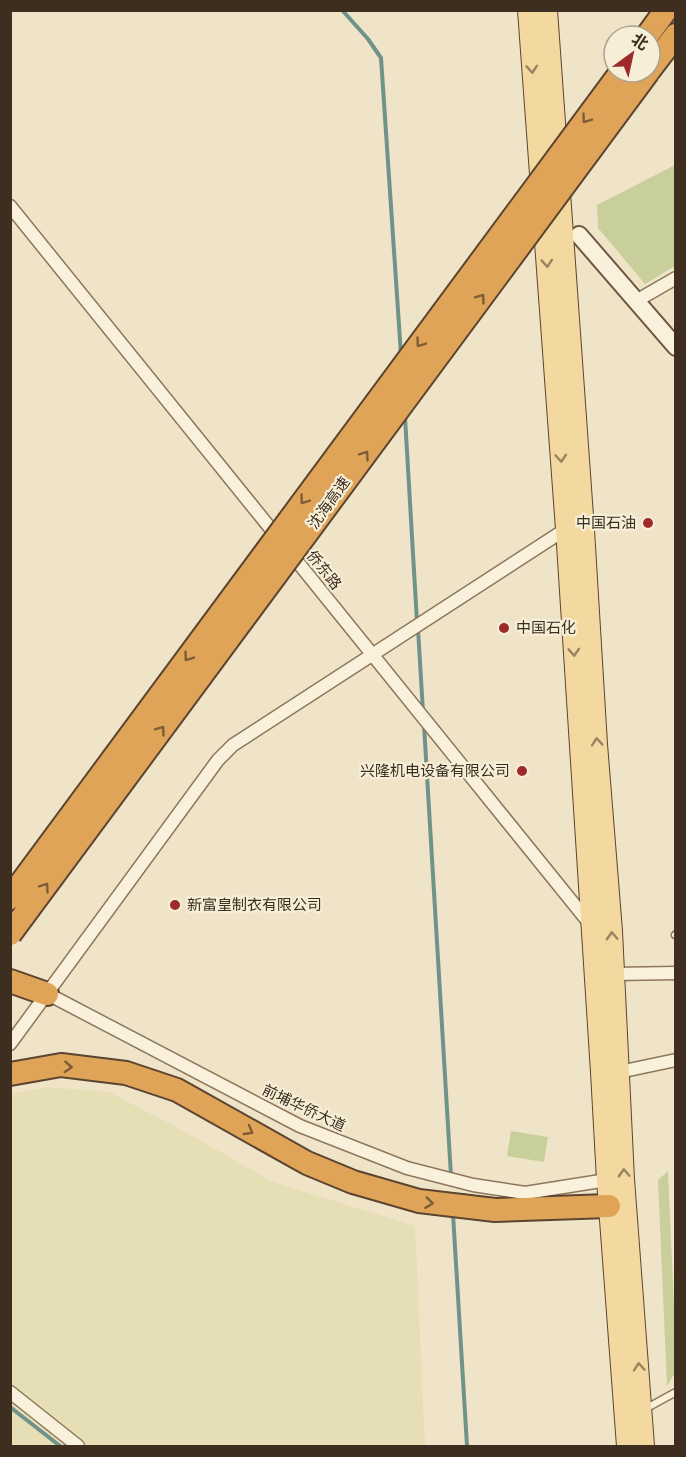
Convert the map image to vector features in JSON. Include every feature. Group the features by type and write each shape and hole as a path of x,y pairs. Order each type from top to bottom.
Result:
{"highway":[{"path":"656,24 666,10"},
{"name":"沈海高速","path":"662,53 675,35"},
{"name":"沈海高速","path":"10,898 612,84"},
{"name":"沈海高速","path":"10,934 639,84"},
{"path":"10,979 47,994"},
{"path":"10,1074 61,1065 126,1073 177,1090 307,1163 353,1182 419,1201 495,1210 609,1206"}],"main road":[{"path":"528,10 566,529 602,1072 606,1180 627,1446"},
{"path":"547,10 614,974 624,1179 644,1446"}],"street":[{"name":"侨东路","path":"10,206 592,926"},
{"path":"579,235 675,347"},
{"path":"636,301 675,278"},
{"path":"10,1044 218,760 233,745 566,529"},
{"path":"614,974 675,973"},
{"name":"前埔华侨大道","path":"47,994 300,1126 407,1168 473,1185 525,1192 606,1180"},
{"path":"619,1072 675,1060"},
{"path":"10,1392 78,1446"}],"lane":[{"path":"642,1411 675,1392"}],"shaded area":[{"path":"47,1087 109,1092 182,1130 273,1182 415,1226 425,1446 11,1446 10,1094"}],"green space":[{"path":"675,165 675,266 645,284 598,228 597,205"},
{"path":"511,1131 548,1137 544,1162 507,1156"},
{"path":"668,1171 676,1371 667,1386 658,1180"}],"waterway":[{"path":"342,10 368,39 381,58 401,355"},
{"path":"405,417 417,622"},
{"path":"418,629 423,712"},
{"path":"424,725 451,1176"},
{"path":"453,1214 467,1446"},
{"path":"10,1407 60,1446"}],"place":[{"name":"中国石油","path":"648,523"},
{"name":"中国石化","path":"504,628"},
{"name":"兴隆机电设备有限公司","path":"522,771"},
{"name":"新富皇制衣有限公司","path":"175,905"}]}
